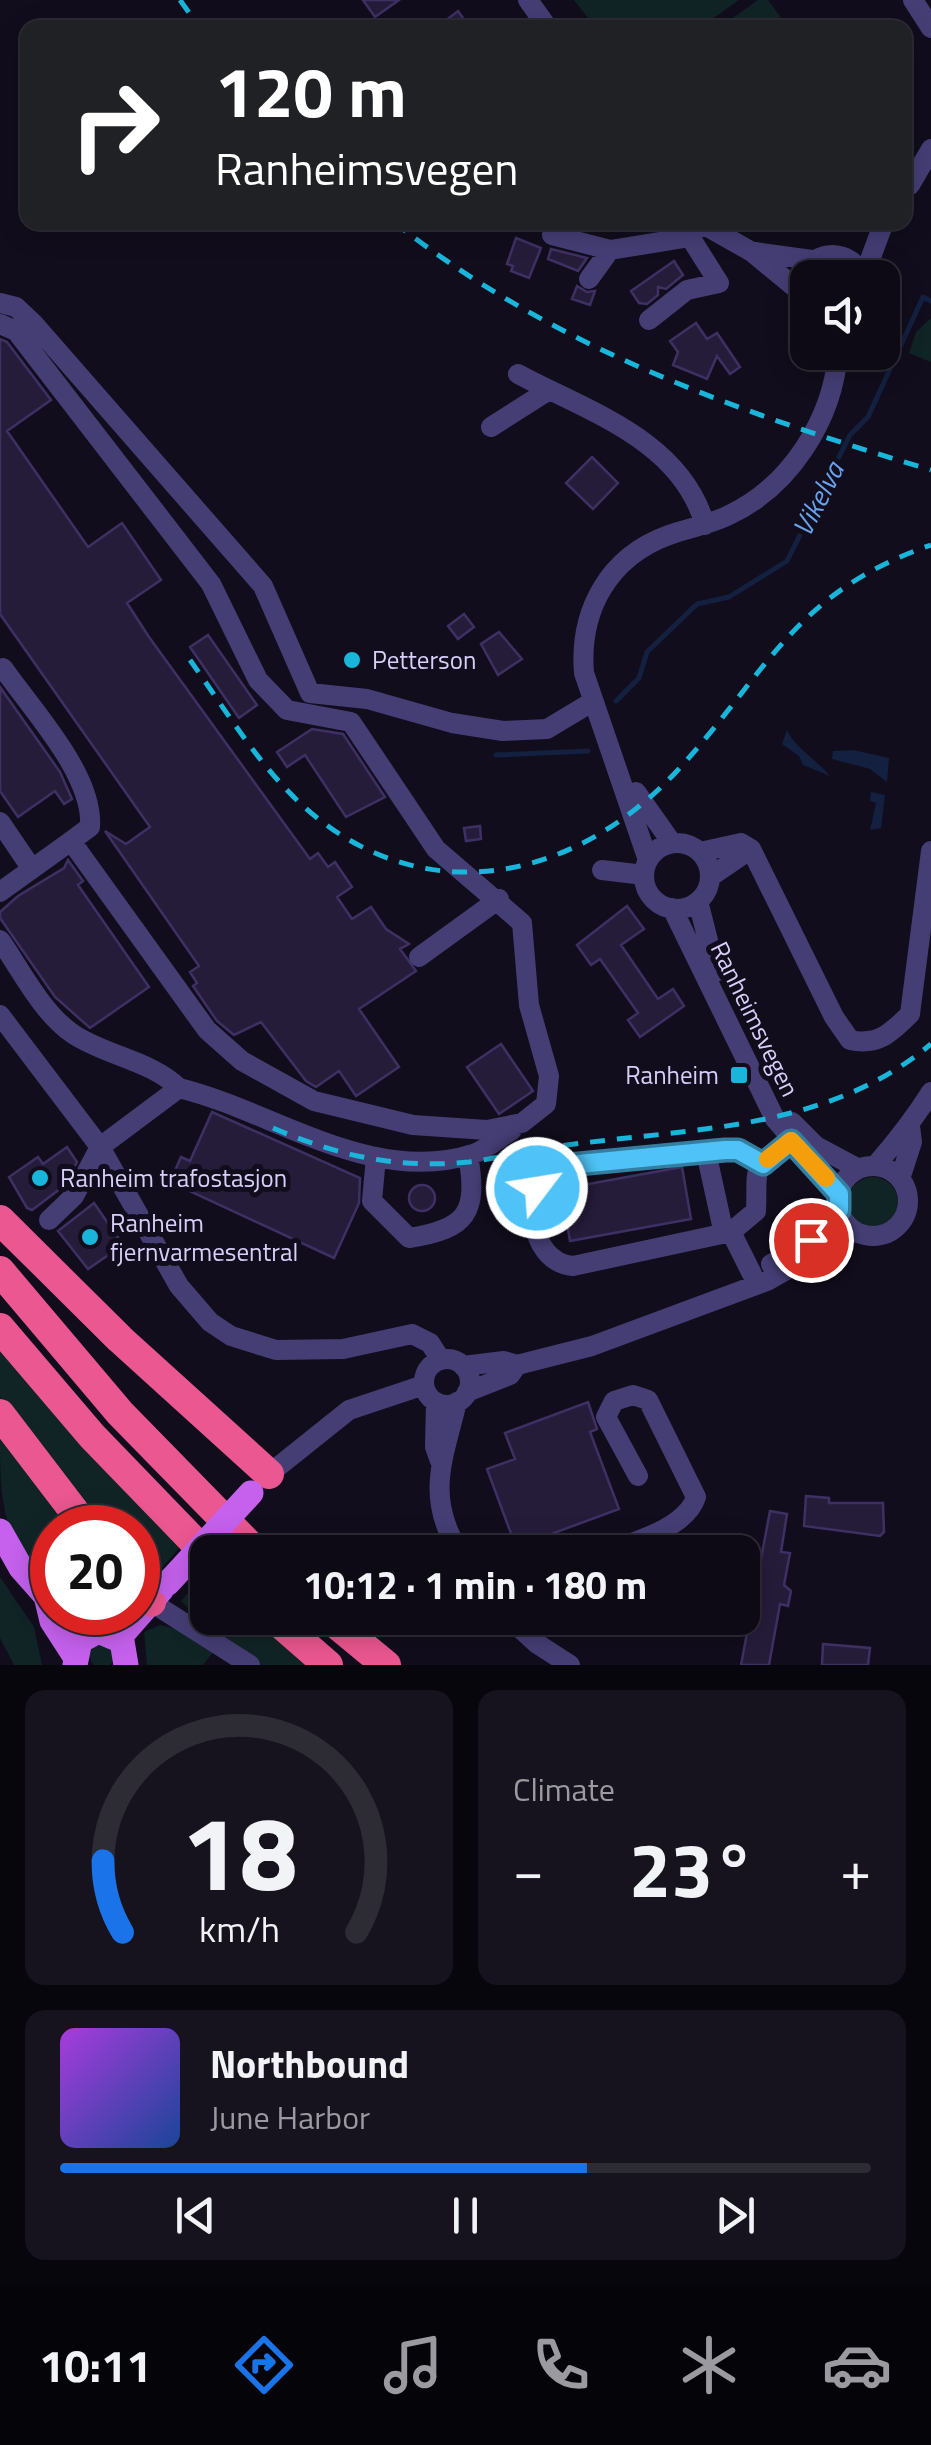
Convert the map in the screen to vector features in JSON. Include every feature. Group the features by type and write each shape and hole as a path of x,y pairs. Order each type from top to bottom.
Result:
{"highway":[{"path":"0,1220 260,1483"},
{"path":"0,1271 120,1414 239,1535"},
{"path":"0,1328 92,1436 190,1537"},
{"path":"0,1414 69,1505"},
{"path":"294,1635 328,1665"},
{"path":"350,1635 386,1665"}],"main road":[{"path":"160,1583 260,1483"},
{"path":"0,1531 30,1578"},
{"path":"60,1635 75,1660"},
{"path":"75,1660 80,1641 89,1635"},
{"path":"97,1635 126,1657"}],"street":[{"path":"913,0 931,28"},
{"path":"912,181 931,149"},
{"path":"552,235 610,250 683,230"},
{"path":"648,320 687,290 719,283 699,230"},
{"path":"706,230 752,252 790,283"},
{"path":"752,252 812,260 837,254 872,230"},
{"path":"869,260 879,230"},
{"path":"589,280 610,250"},
{"path":"837,254 851,260"},
{"path":"0,303 16,307 34,324 130,439 229,543 263,586 310,680 310,693 367,699 452,723 503,732 547,728 594,706"},
{"path":"0,324 16,331 211,584 258,680 287,710 350,722 436,848 522,923 529,1005 549,1076 546,1104 535,1117 468,1155 426,1160 376,1158 179,1088 158,1072 72,1034 56,1019 0,940"},
{"path":"825,370 826,403"},
{"path":"751,849 710,878 698,901 672,908 652,897 616,758 594,706 582,650 590,608 607,578 632,554 731,514 779,482 807,446 826,403 834,370"},
{"path":"518,374 660,450 684,478 705,525"},
{"path":"490,428 549,390"},
{"path":"0,892 90,827 92,806 78,774 3,668"},
{"path":"616,758 672,844"},
{"path":"0,822 32,869"},
{"path":"71,841 207,1030 242,1061 314,1101 348,1112 413,1125 488,1130 522,1123"},
{"path":"646,868 658,849 672,844 700,852 741,844 751,849 834,1017 850,1040 868,1044 891,1033 910,1014 931,851"},
{"path":"700,852 710,878"},
{"path":"602,870 646,868"},
{"path":"419,957 499,899"},
{"name":"Ranheimsvegen","path":"698,901 710,960 788,1116 816,1146 867,1168"},
{"name":"Ranheimsvegen","path":"672,908 776,1119 839,1202"},
{"path":"0,1015 16,1046 100,1147 193,1305 231,1336 276,1350 314,1352 412,1334 430,1342 441,1360 463,1366 504,1360 516,1365 605,1341 767,1281 854,1231 873,1236 899,1224 908,1197 900,1179 912,1142 910,1126"},
{"path":"48,1220 74,1196 100,1147 179,1088"},
{"path":"704,1302 714,1292 811,1240 839,1202 846,1179 867,1168 910,1126 931,1092"},
{"path":"763,1164 738,1150 558,1169 537,1188 534,1216 543,1244 561,1265 728,1233 756,1211 753,1178 763,1164 791,1141"},
{"path":"706,1152 728,1233 752,1274"},
{"path":"376,1158 372,1201 410,1238 446,1232 463,1218 475,1193 468,1155"},
{"path":"867,1168 900,1179"},
{"path":"839,1202 854,1231"},
{"path":"441,1360 426,1371 446,1395"},
{"path":"260,1483 349,1410 446,1395 510,1374 516,1365"},
{"path":"450,1535 439,1510 440,1461 435,1448 446,1395 470,1378 463,1366"},
{"path":"638,1476 606,1417 614,1401 632,1395 648,1400 696,1497 687,1513 651,1535"},
{"path":"160,1597 250,1665"},
{"path":"527,1635 570,1665"}],"green space":[{"path":"574,0 739,0 711,20 590,20"},
{"path":"758,0 768,0 783,20 730,20"},
{"path":"931,318 931,362 909,353 916,332"},
{"path":"873,1177 891,1184 898,1202 891,1220 873,1227 855,1220 848,1202 855,1184"},
{"path":"0,1346 144,1505 84,1505 0,1397"},
{"path":"0,1431 58,1505 30,1505 30,1565 6,1517"},
{"path":"160,1523 181,1546 160,1570"},
{"path":"0,1577 30,1621 30,1635 36,1635 42,1665 14,1665 0,1638"},
{"path":"190,1591 190,1610 181,1601"},
{"path":"160,1625 180,1630 214,1651 203,1665 147,1665 144,1635 160,1635"},
{"path":"215,1635 276,1635 312,1665 260,1665 230,1650"},
{"path":"98,1645 106,1645 113,1652 109,1665 95,1665 91,1660 91,1652"}],"water":[{"path":"787,730 795,743 830,776 803,765 799,756 782,744"},
{"path":"853,750 889,758 887,782 870,769 832,759 833,751"},
{"path":"871,792 885,795 881,828 870,830 876,803 870,801"}],"building":[{"path":"363,0 399,0 375,17"},
{"path":"458,11 464,20 446,20"},
{"path":"516,238 541,248 529,278 511,271 513,266 507,264"},
{"path":"551,249 587,258 578,271 548,259"},
{"path":"674,261 683,275 666,289 658,287 658,295 647,304 639,303 631,291"},
{"path":"577,286 587,292 595,291 590,305 572,299"},
{"path":"696,323 707,339 717,333 740,367 730,374 717,356 707,379 673,365 678,352 670,341"},
{"path":"0,339 7,342 51,400 7,431 88,547 122,523 161,580 127,603 149,637 310,859 318,853 328,867 335,862 352,887 337,897 352,919 371,907 386,929 409,944 400,949 416,971 359,1009 399,1067 356,1096 339,1071 316,1087 306,1081 261,1022 234,1035 217,1021 193,986 197,983 190,972 199,966 105,831 126,844 150,827 0,614"},
{"path":"592,457 618,483 593,509 566,483"},
{"path":"464,614 474,627 458,639 448,626"},
{"path":"499,632 522,659 498,675 481,644"},
{"path":"208,635 257,705 239,718 190,647"},
{"path":"0,687 60,772 72,799 64,804 55,791 18,817 0,791"},
{"path":"312,729 343,734 385,797 346,817 305,755 287,767 277,752"},
{"path":"480,826 481,839 466,841 464,828"},
{"path":"68,860 83,881 78,885 149,987 90,1028 55,997 0,918 0,912 18,896 64,868"},
{"path":"627,906 644,929 621,945 658,999 673,989 684,1006 640,1037 628,1020 638,1013 600,959 591,965 577,945"},
{"path":"501,1044 533,1091 499,1114 467,1067"},
{"path":"212,1112 360,1178 359,1203 334,1258 170,1182 181,1157 190,1161"},
{"name":"Ranheim trafostasjon","path":"67,1147 77,1162 64,1186 32,1210 27,1208 9,1177 38,1157 43,1164"},
{"path":"682,1167 691,1219 570,1241 561,1189"},
{"path":"422,1185 431,1189 435,1198 431,1207 422,1211 413,1207 409,1198 413,1189"},
{"name":"Ranheim fjernvarmesentral","path":"94,1203 123,1245 88,1269 58,1231"},
{"path":"588,1402 597,1429 590,1432 619,1509 549,1535 512,1535 487,1469 515,1459 505,1433"},
{"path":"806,1496 829,1498 829,1503 883,1503 884,1532 880,1536 804,1526"},
{"path":"770,1511 787,1514 781,1552 790,1553 784,1585 791,1591 788,1606 780,1604 769,1665 741,1665 747,1635 760,1635 760,1564"},
{"path":"823,1644 870,1648 868,1665 822,1665"}],"waterway":[{"name":"Vikelva","path":"616,701 639,678 647,652 697,604 729,597 787,561 850,435 868,417 923,297 931,301"},
{"name":"Vikelva","path":"496,755 588,751"}],"railway":[{"path":"180,0 194,20"},
{"path":"405,230 518,306 650,372 789,425 931,470"},
{"path":"190,660 270,771 301,804 347,838 395,861 444,871 494,870 543,860 590,839 635,810 676,772 813,612 845,587 931,545"},
{"path":"273,1128 369,1158 418,1164 469,1162 569,1145 720,1127 809,1108 893,1071 931,1044"}],"slow traffic":[{"path":"768,1159 791,1141 826,1178"}],"place":[{"name":"Petterson","path":"352,660"},
{"name":"Ranheim","path":"739,1075"},
{"name":"Ranheim trafostasjon","path":"40,1178"},
{"name":"Ranheim fjernvarmesentral","path":"90,1237"}],"route":[{"path":"537,1188 568,1165 725,1150 738,1150 763,1164 791,1141 839,1194 839,1210 811,1240"}]}
